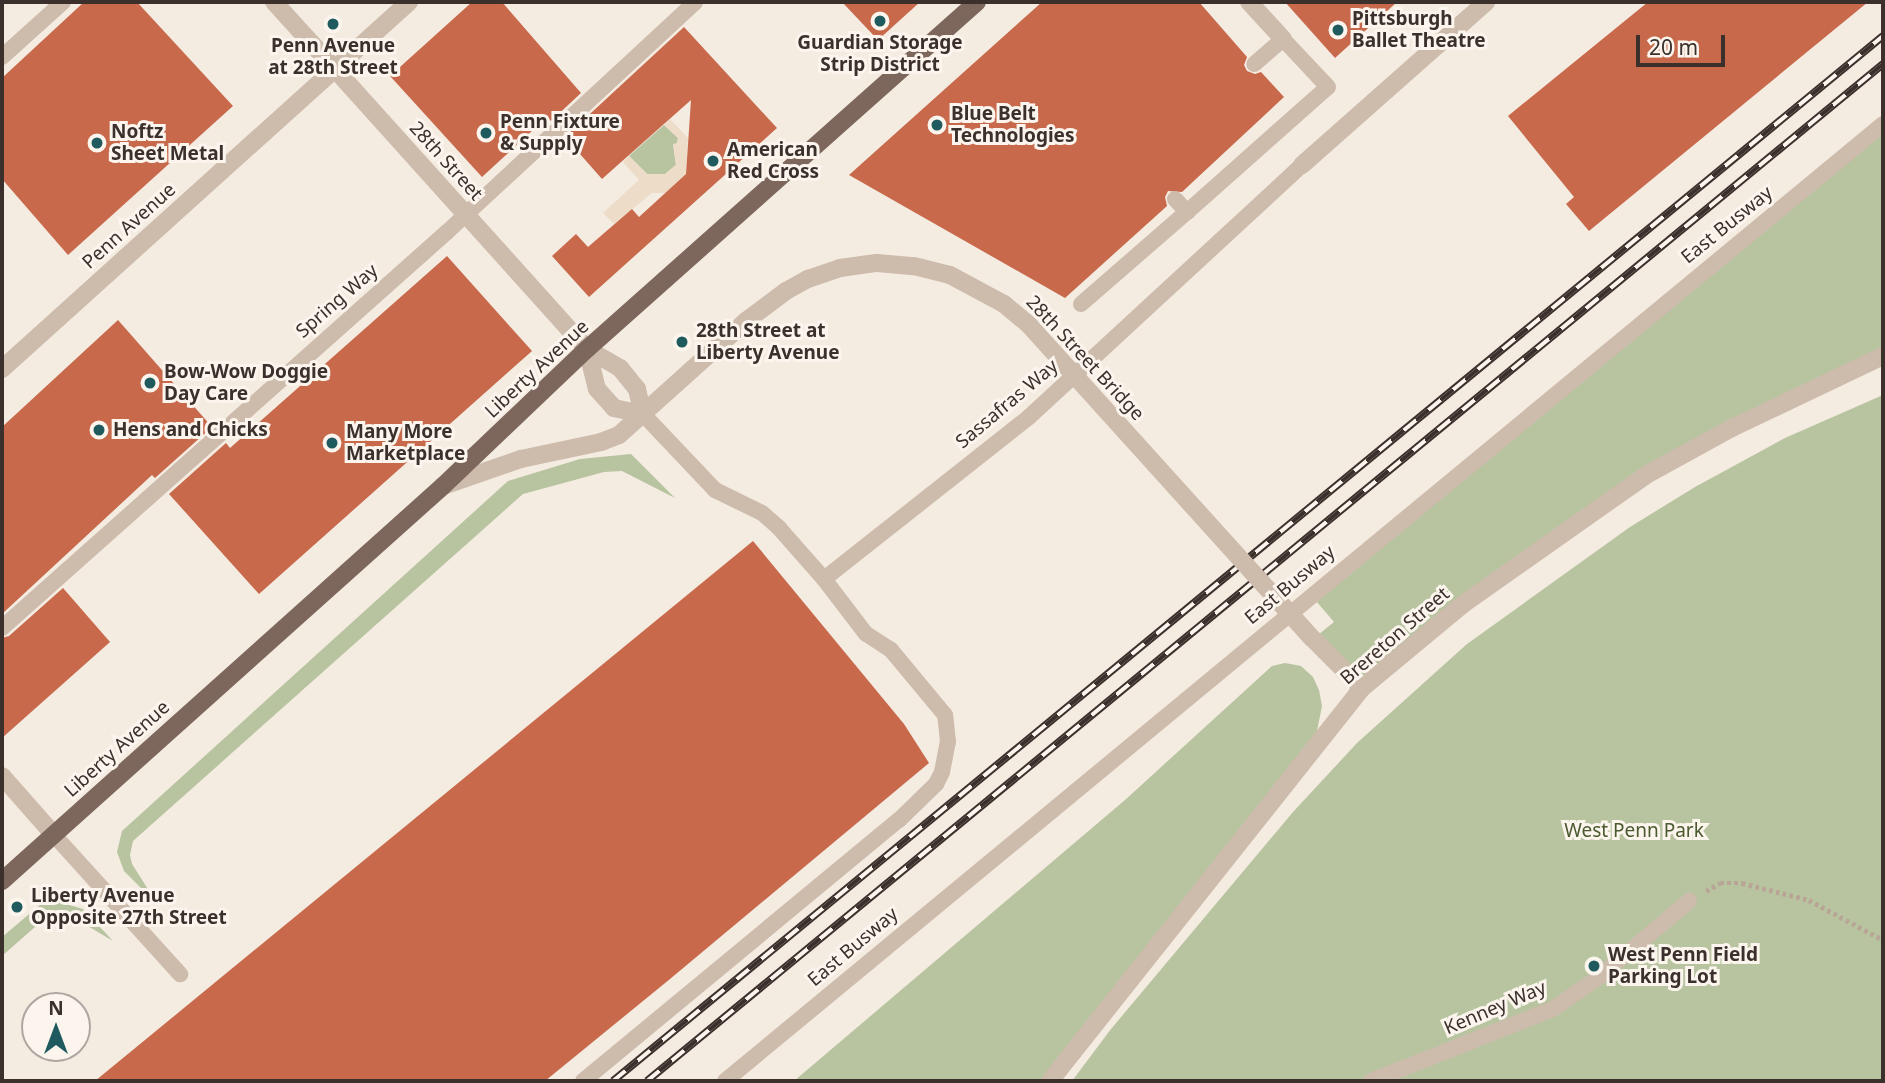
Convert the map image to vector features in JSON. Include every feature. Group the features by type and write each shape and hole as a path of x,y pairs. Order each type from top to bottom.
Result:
{"main road":[{"name":"Liberty Avenue","path":"2,881 443,486 587,349 977,2"}],"street":[{"name":"28th Street","path":"274,2 587,349 620,368 637,389 643,414 614,408 597,389 587,349"},
{"name":"Penn Avenue","path":"2,369 409,2"},
{"path":"1249,2 1283,38"},
{"name":"Sassafras Way","path":"1302,165 1486,2"},
{"name":"28th Street Bridge","path":"443,486 521,459 601,442 619,435 746,321 786,291 808,279 840,268 877,263 914,266 950,275 995,299 1030,325 1313,639 1362,688"},
{"name":"Brereton Street","path":"1050,1081 1362,688 1462,605 1646,475 1732,428 1883,356"},
{"path":"2,776 54,835"}],"lane":[{"path":"2,57 63,2"},
{"name":"Spring Way","path":"2,628 466,214 695,2"},
{"path":"1081,304 1328,87 1283,38 1254,64"},
{"name":"East Busway","path":"725,1081 1883,124"},
{"name":"Sassafras Way","path":"824,579 1029,416 1302,165"},
{"path":"1175,199 1186,212"},
{"path":"583,1081 899,820 936,784 942,772 948,742 945,715 891,650 866,634 824,579 779,527 762,513 715,490 643,414"},
{"path":"54,835 180,974"},
{"name":"Kenney Way","path":"1371,1081 1553,1009 1599,977 1689,901"}],"path":[{"path":"1689,901 1720,883 1742,883 1809,900 1883,940"}],"green space":[{"path":"1883,124 1883,356 1646,476 1362,688 1313,639 1334,622 1311,595"},
{"path":"664,125 678,138 677,144 673,144 676,165 665,174 647,174 629,156"},
{"name":"West Penn Park","path":"1883,395 1883,1081 1072,1081 1111,1029 1293,812 1357,743 1467,644 1630,527 1695,487 1785,438"},
{"path":"631,454 675,498 622,471 604,472 523,494 133,841 130,855 132,864 158,905 124,871 117,852 122,831 508,481 580,459"},
{"path":"1285,663 1301,666 1313,677 1319,690 1322,706 1314,746 1050,1081 794,1081 1125,800 1272,666"},
{"path":"52,900 83,909 113,941 71,916 52,912 2,956 2,937 41,904"}],"shaded area":[{"path":"670,119 688,138 686,174 665,193 652,193 614,224 603,213 639,180 623,162 629,156 647,174 665,174 676,165 673,144 677,143 678,138 664,125"}],"building":[{"name":"Noftz Sheet Metal","path":"84,2 137,2 233,106 68,255 2,179 2,78"},
{"name":"Penn Fixture & Supply","path":"472,2 502,2 581,93 551,121 547,117 482,177 390,76"},
{"name":"Guardian Storage Strip District","path":"842,2 920,2 878,40"},
{"path":"1042,2 1199,2 1247,57 1244,65 1247,71 1255,74 1261,72 1284,97 1182,192 1168,191 1165,197 1167,206 1065,298 849,175"},
{"name":"Pittsburgh Ballet Theatre","path":"1285,2 1397,2 1335,58"},
{"path":"1648,2 1868,2 1589,231 1566,204 1574,197 1508,116"},
{"name":"American Red Cross","path":"684,27 777,128 589,297 552,256 576,234 588,247 632,209 639,217 686,174 691,100 602,179 565,137"},
{"name":"Many More Marketplace","path":"447,256 532,351 259,594 169,494 226,443 230,448"},
{"path":"118,320 212,427 155,478 152,475 2,614 2,427"},
{"path":"753,541 904,724 929,763 670,979 545,1081 95,1081"},
{"path":"63,588 110,642 2,738 2,638 9,636"}],"railway":[{"path":"613,1081 1883,36"},
{"path":"647,1081 1883,64"}],"place":[{"name":"Guardian Storage Strip District","path":"880,21"},
{"name":"Penn Avenue at 28th Street","path":"333,24"},
{"name":"Pittsburgh Ballet Theatre","path":"1338,30"},
{"name":"Blue Belt Technologies","path":"937,125"},
{"name":"Penn Fixture & Supply","path":"486,133"},
{"name":"Noftz Sheet Metal","path":"97,143"},
{"name":"American Red Cross","path":"713,161"},
{"name":"28th Street at Liberty Avenue","path":"682,342"},
{"name":"Bow-Wow Doggie Day Care","path":"150,383"},
{"name":"Hens and Chicks","path":"99,430"},
{"name":"Many More Marketplace","path":"332,443"},
{"name":"Liberty Avenue Opposite 27th Street","path":"17,907"},
{"name":"West Penn Field Parking Lot","path":"1594,966"}]}
